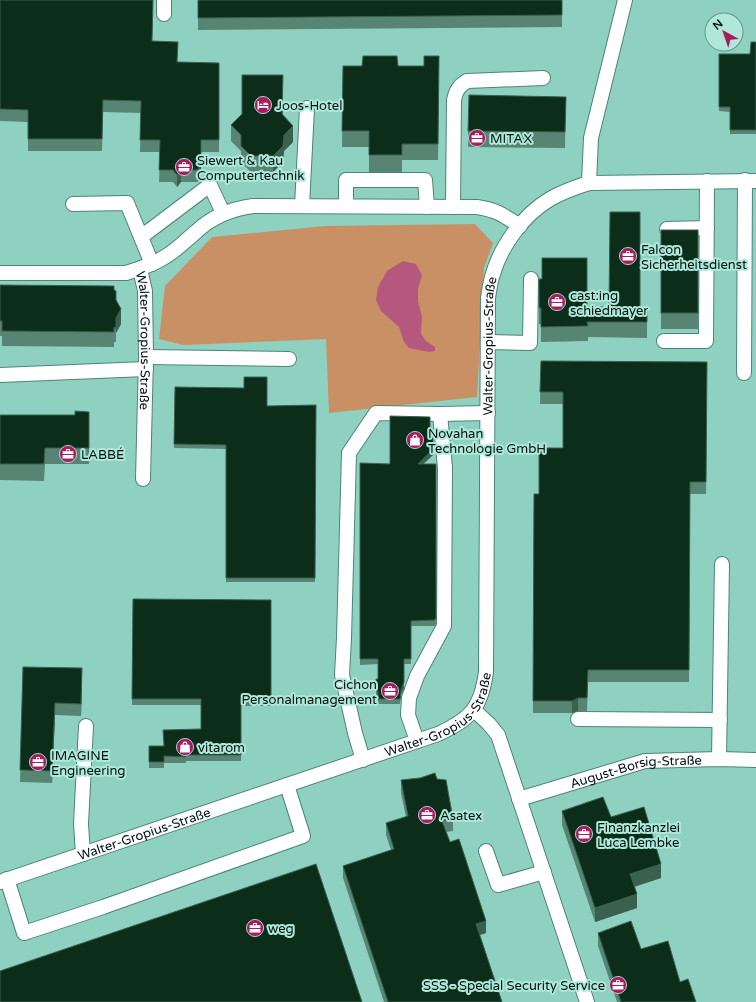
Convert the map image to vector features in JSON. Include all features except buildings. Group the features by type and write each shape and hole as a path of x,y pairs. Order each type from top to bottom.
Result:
{"street":[{"path":"164,0 164,14"},
{"path":"589,183 591,138 625,0"},
{"path":"453,207 454,100 455,92 459,86 467,81 543,78"},
{"path":"302,206 307,108"},
{"path":"346,206 346,180 425,180 427,207"},
{"path":"744,373 751,180"},
{"name":"Walter-Gropius-Straße","path":"3,880 363,760 457,726 474,710 483,692 486,672 488,298 492,277 499,258 510,238 533,212 548,200 569,189 589,183 751,180"},
{"path":"664,341 706,341 707,181"},
{"path":"141,237 210,185 223,214"},
{"path":"0,273 126,273 146,266 141,237 127,203 73,204"},
{"name":"Walter-Gropius-Straße","path":"143,479 146,363 146,266 164,258 182,245 208,222 237,208 252,206 453,207 492,209 520,226"},
{"path":"666,229 707,228"},
{"path":"488,342 530,343 531,279"},
{"path":"0,375 146,363 289,359"},
{"path":"363,760 353,726 342,675 349,453 376,413 488,413"},
{"path":"417,741 408,715 409,698 417,676 444,626 445,468 440,414"},
{"path":"719,759 722,564"},
{"path":"474,710 498,735 586,1002"},
{"path":"578,719 720,720"},
{"path":"83,854 81,824 86,726"},
{"name":"August-Borsig-Straße","path":"519,799 645,761 719,759 756,760"},
{"path":"3,880 24,933 103,907 303,836 287,785"},
{"path":"486,851 498,885 544,872"}],"shaded area":[{"path":"0,0 756,0 756,1002 0,1002"},
{"path":"475,224 493,243 484,268 477,397 329,413 326,339 183,345 159,339 165,286 212,237 325,226"},
{"path":"403,261 416,264 422,275 418,289 418,302 422,316 421,334 426,341 435,347 435,351 429,352 409,348 404,342 399,327 381,311 376,300 378,287 387,271"}],"place":[{"name":"Joos-Hotel","path":"263,105"},
{"name":"MITAX","path":"477,138"},
{"name":"Siewert & Kau Computertechnik","path":"184,167"},
{"name":"Falcon Sicherheitsdienst","path":"628,256"},
{"name":"cast:ing schiedmayer","path":"557,302"},
{"name":"Novahan Technologie GmbH","path":"415,440"},
{"name":"LABBÉ","path":"68,454"},
{"name":"Cichon Personalmanagement","path":"390,691"},
{"name":"vitarom","path":"185,747"},
{"name":"IMAGINE Engineering","path":"38,762"},
{"name":"Asatex","path":"427,815"},
{"name":"Finanzkanzlei Luca Lembke","path":"584,834"},
{"name":"weg","path":"255,928"},
{"name":"SSS - Special Security Service","path":"618,985"}]}
